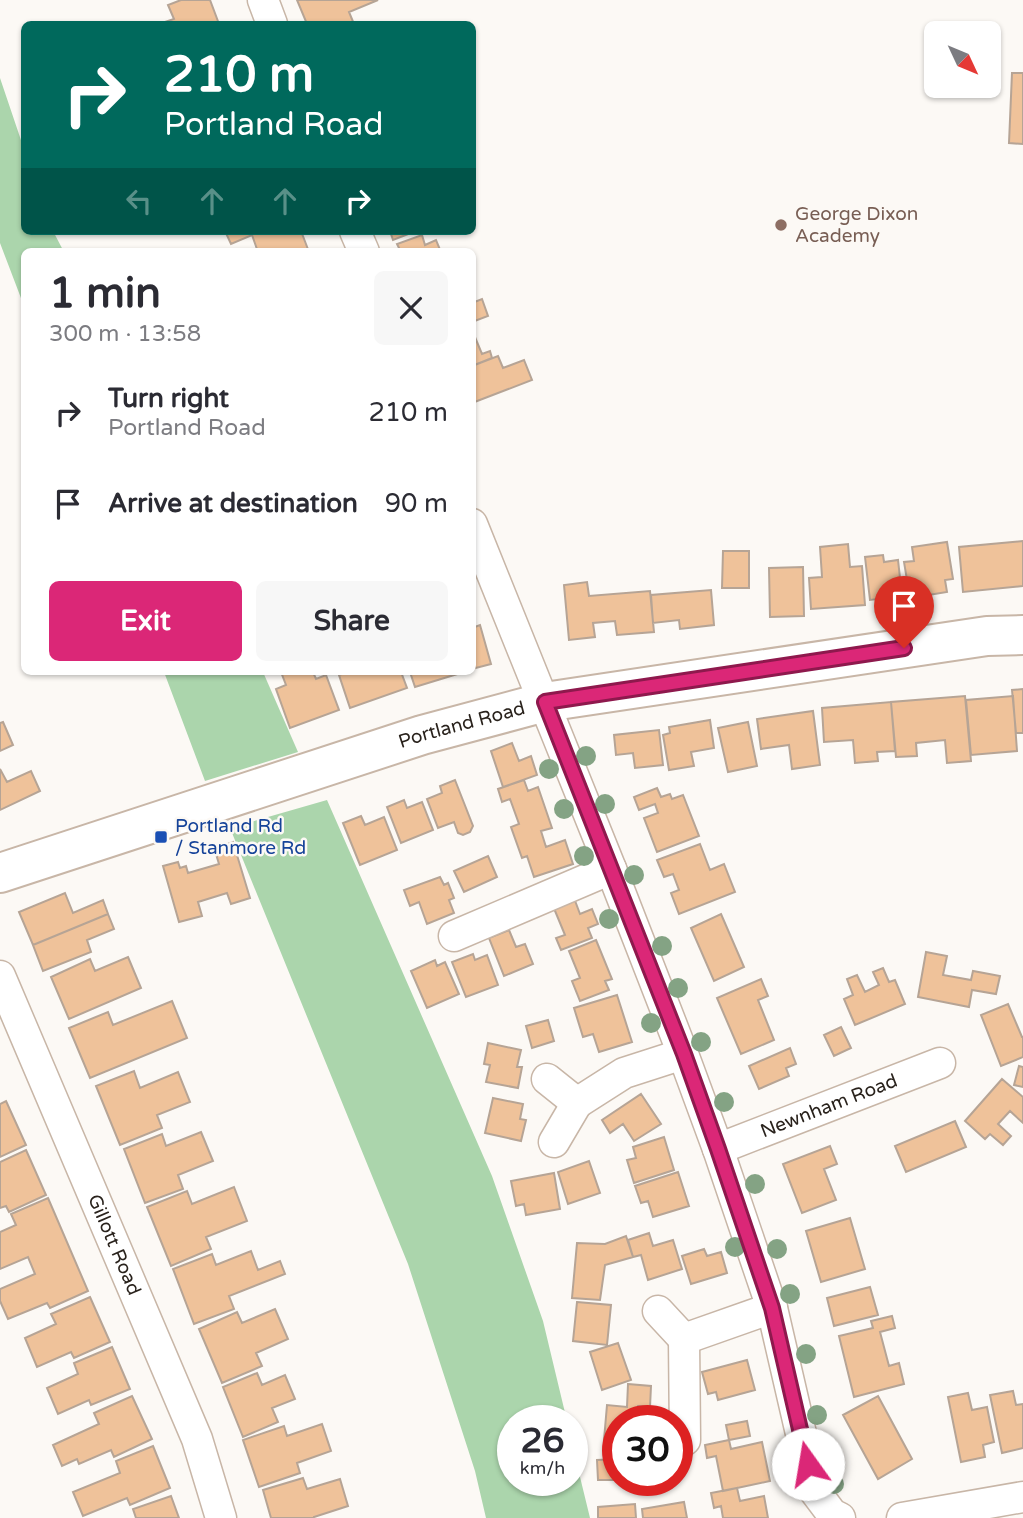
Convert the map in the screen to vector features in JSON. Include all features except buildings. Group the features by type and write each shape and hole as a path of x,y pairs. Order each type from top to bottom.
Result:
{"main road":[{"name":"Portland Road","path":"0,873 422,735 545,702 987,636 1023,635"}],"street":[{"path":"262,0 271,21"},
{"path":"476,534 684,1054 772,1308 814,1490 836,1516"},
{"path":"454,936 611,869"},
{"name":"Gillott Road","path":"0,976 197,1439 221,1518"},
{"path":"554,1142 577,1103 624,1073 684,1054"},
{"name":"Newnham Road","path":"718,1149 940,1063"},
{"path":"547,1079 577,1103"},
{"path":"684,1339 772,1308"},
{"path":"659,1311 684,1339 685,1405"},
{"path":"902,1518 1009,1505"}],"green space":[{"path":"0,78 21,140 21,235 55,235 62,248 21,248 21,298 0,243"},
{"path":"165,675 264,675 298,752 205,781"},
{"path":"327,800 492,1176 543,1321 563,1405 497,1405 497,1496 585,1496 590,1518 486,1518 475,1471 408,1264 230,828"}],"place":[{"name":"George Dixon Academy","path":"781,225"},
{"name":"Portland Rd / Stanmore Rd","path":"161,837"}],"route":[{"path":"808,1464 772,1308 718,1149 684,1054 545,702 904,648"}]}
